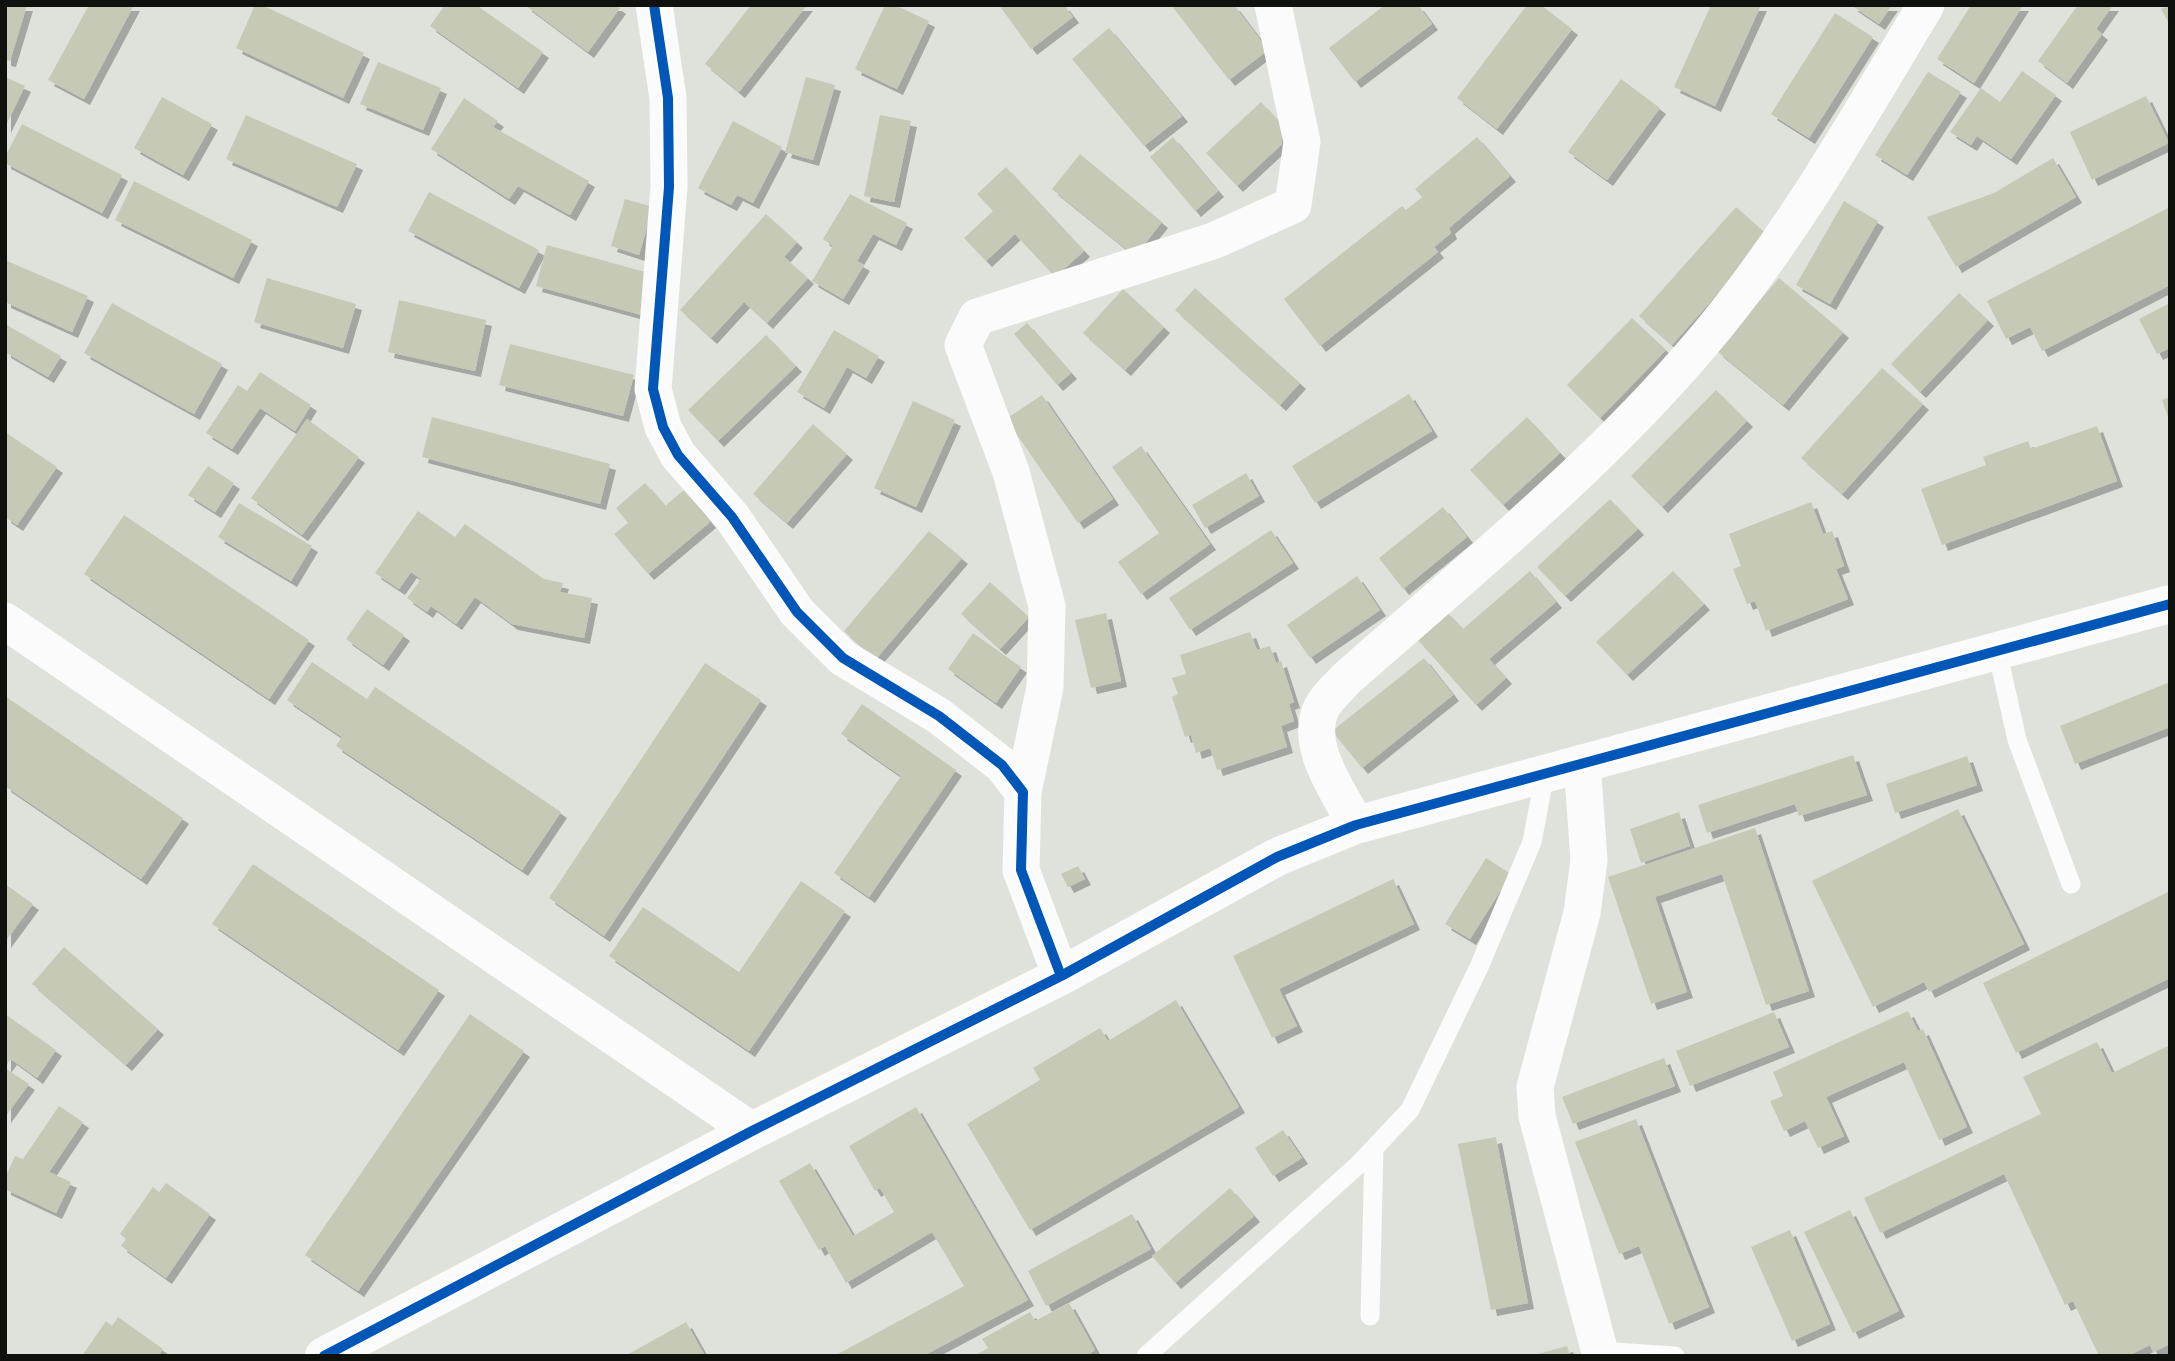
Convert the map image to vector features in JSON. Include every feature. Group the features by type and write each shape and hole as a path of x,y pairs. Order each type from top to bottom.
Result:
{"street":[{"path":"654,5 668,99 668,187 653,389 663,427 678,455 732,517 797,612 843,658 939,716 1002,765 1023,792"},
{"path":"1061,976 1021,870 1023,792 1045,687 1047,606 1011,472 962,345 977,317 1213,241 1293,205 1302,142 1273,5"},
{"path":"1356,825 1321,756 1315,726 1323,706 1347,678 1551,497 1637,413 1700,345 1770,258 1926,5"},
{"path":"324,1356 752,1131 1061,976 1277,857 1356,825 2170,604"},
{"path":"5,621 752,1131"},
{"path":"1582,763 1589,860 1582,913 1535,1087 1537,1116 1600,1353"}],"lane":[{"path":"1997,650 2017,740 2071,884"},
{"path":"1146,1356 1374,1148 1410,1110 1479,967 1532,842 1545,773"},
{"path":"1370,1316 1374,1148"},
{"path":"1600,1353 1675,1356"}],"building":[{"path":"5,5 27,5 10,61 5,60"},
{"path":"89,5 134,5 84,99 48,80"},
{"path":"255,5 262,5 364,53 343,98 236,48"},
{"path":"445,5 476,5 543,52 518,88 430,26"},
{"path":"525,5 616,5 620,8 588,52"},
{"path":"751,5 807,5 739,92 705,64"},
{"path":"885,5 895,5 929,21 897,89 855,69"},
{"path":"999,5 1064,5 1073,17 1031,49"},
{"path":"1171,5 1234,5 1268,50 1229,80"},
{"path":"1385,5 1418,5 1432,24 1355,82 1329,48"},
{"path":"1527,5 1541,5 1572,29 1497,129 1457,98"},
{"path":"1711,5 1761,5 1715,106 1674,87"},
{"path":"1851,5 1892,5 1879,24"},
{"path":"1971,5 2023,5 1974,83 1937,59"},
{"path":"2078,5 2113,5 2096,29 2102,34 2067,83 2038,61"},
{"path":"2170,5 2170,25 2161,9"},
{"path":"1835,13 1873,37 1809,138 1771,114"},
{"path":"1109,28 1182,116 1144,146 1072,59"},
{"path":"378,62 441,88 423,130 360,104"},
{"path":"2022,71 2056,95 2011,159 1977,136 1971,145 1950,132 1981,88 2000,102"},
{"path":"1928,72 1961,92 1907,175 1875,155"},
{"path":"5,77 25,86 5,127"},
{"path":"806,77 835,85 813,160 785,152"},
{"path":"1621,79 1660,108 1607,180 1568,152"},
{"path":"2146,96 2169,143 2092,180 2070,132"},
{"path":"162,97 212,124 183,175 134,148"},
{"path":"464,98 498,121 493,127 589,181 570,215 518,186 509,199 431,149"},
{"path":"1261,102 1280,123 1282,144 1237,186 1206,153"},
{"path":"246,115 357,164 337,207 226,159"},
{"path":"880,115 911,121 894,202 864,196"},
{"path":"733,121 782,147 753,203 737,195 731,205 698,188"},
{"path":"22,124 122,175 102,213 5,163 5,157"},
{"path":"1173,137 1218,191 1195,211 1150,157"},
{"path":"1477,137 1510,176 1449,228 1451,233 1434,247 1438,252 1320,346 1284,299 1402,206 1406,210 1422,197 1415,189"},
{"path":"1080,154 1162,222 1135,256 1052,189"},
{"path":"2053,158 2076,197 1956,267 1927,217 1994,193"},
{"path":"1006,167 1084,251 1055,277 1015,234 986,261 964,238 993,211 977,194"},
{"path":"134,181 252,240 233,278 115,220"},
{"path":"429,192 539,250 519,288 408,231"},
{"path":"850,194 907,223 896,245 873,234 857,261 864,265 843,299 812,281 833,246 823,239"},
{"path":"625,199 653,207 639,255 611,246"},
{"path":"1844,201 1878,221 1830,304 1796,285"},
{"path":"1736,207 1769,236 1672,345 1639,316"},
{"path":"2170,207 2170,285 2042,351 2030,327 2006,339 1987,301"},
{"path":"766,214 797,242 784,257 808,278 767,323 744,302 711,338 680,310"},
{"path":"547,245 656,275 645,316 536,286"},
{"path":"5,260 88,296 72,332 5,302"},
{"path":"267,278 356,304 343,348 254,322"},
{"path":"1779,278 1843,332 1783,405 1717,351"},
{"path":"1195,288 1300,383 1280,405 1175,310"},
{"path":"1123,289 1164,327 1125,370 1083,333"},
{"path":"1959,293 1988,320 1920,392 1891,364"},
{"path":"399,300 486,320 475,371 388,352"},
{"path":"112,303 222,364 194,414 84,353"},
{"path":"2170,303 2170,348 2157,354 2139,319"},
{"path":"1632,318 1666,350 1600,418 1567,385"},
{"path":"1027,323 1071,373 1057,385 1014,334"},
{"path":"5,324 61,356 48,377 5,352"},
{"path":"834,330 879,356 866,378 847,367 824,408 797,392"},
{"path":"766,335 796,366 718,441 688,410"},
{"path":"510,344 634,375 623,416 499,385"},
{"path":"1882,368 1923,404 1842,494 1801,458"},
{"path":"260,372 311,405 295,431 260,408 232,449 206,433 238,385 247,391"},
{"path":"1716,390 1747,421 1662,507 1631,476"},
{"path":"1409,394 1432,431 1315,503 1292,466"},
{"path":"1042,395 1113,499 1078,523 1006,419"},
{"path":"2170,397 2170,420 2169,420 2162,400"},
{"path":"913,401 955,420 916,507 874,488"},
{"path":"432,417 610,464 600,504 422,457"},
{"path":"1527,417 1560,453 1503,505 1470,470"},
{"path":"307,419 359,457 302,535 251,498"},
{"path":"813,424 847,454 787,523 753,494"},
{"path":"2097,426 2117,481 1942,545 1921,489 1986,465 1983,457 2028,441 2031,449"},
{"path":"5,432 57,467 17,525 5,517"},
{"path":"1141,446 1210,544 1141,594 1118,562 1159,533 1112,467"},
{"path":"208,466 234,483 215,512 188,495"},
{"path":"1246,473 1259,496 1205,528 1192,505"},
{"path":"645,483 665,506 684,490 710,522 648,574 614,534 628,523 616,508"},
{"path":"1610,499 1638,529 1565,596 1537,567"},
{"path":"1811,502 1823,534 1832,531 1844,566 1836,569 1848,599 1766,631 1755,601 1747,604 1733,569 1741,566 1729,534"},
{"path":"239,503 312,546 291,581 218,537"},
{"path":"1443,507 1467,537 1403,589 1379,558"},
{"path":"418,511 455,537 465,524 544,579 563,583 560,592 592,598 584,638 512,624 475,597 456,624 431,606 427,612 407,598 421,579 411,572 399,589 375,573"},
{"path":"124,515 309,640 269,699 84,574"},
{"path":"1271,530 1293,563 1190,630 1169,598"},
{"path":"929,531 962,558 876,659 844,631"},
{"path":"1530,571 1556,602 1489,659 1506,678 1476,705 1416,638 1446,611 1463,629"},
{"path":"1673,571 1704,604 1627,675 1596,642"},
{"path":"1357,576 1380,610 1310,658 1287,625"},
{"path":"990,582 1029,617 1000,649 961,614"},
{"path":"367,609 404,635 383,665 346,639"},
{"path":"1106,613 1121,681 1091,688 1075,620"},
{"path":"1250,632 1257,650 1270,646 1276,663 1281,661 1294,702 1289,704 1294,721 1281,726 1287,747 1217,770 1210,748 1196,753 1191,735 1185,737 1172,697 1178,694 1172,678 1186,674 1180,655"},
{"path":"973,633 1021,667 996,703 948,669"},
{"path":"1424,658 1453,695 1362,768 1332,731"},
{"path":"312,662 367,699 375,687 561,812 522,870 336,746 342,737 287,700"},
{"path":"705,663 761,700 604,936 549,898"},
{"path":"2170,682 2170,727 2075,764 2060,726"},
{"path":"5,696 183,818 141,879 5,786"},
{"path":"862,704 956,770 869,897 834,873 901,776 841,734"},
{"path":"1853,755 1867,795 1799,816 1795,804 1707,833 1698,805"},
{"path":"1967,756 1977,785 1895,813 1886,784"},
{"path":"1958,809 2024,944 1929,992 1924,982 1873,1007 1812,881"},
{"path":"1679,812 1690,846 1641,863 1630,829"},
{"path":"1755,828 1809,991 1766,1005 1722,874 1655,897 1687,992 1651,1004 1608,877"},
{"path":"1486,858 1511,874 1470,939 1445,924"},
{"path":"253,864 439,990 398,1050 212,924"},
{"path":"1078,866 1085,879 1068,887 1061,874"},
{"path":"1393,879 1414,924 1279,989 1297,1026 1272,1038 1233,956"},
{"path":"801,881 845,911 749,1051 609,956 643,907 739,972"},
{"path":"5,884 33,904 5,942"},
{"path":"2170,891 2170,978 2016,1053 1983,983"},
{"path":"64,947 158,1029 126,1065 32,984"},
{"path":"1176,1000 1239,1107 1030,1230 967,1124 1040,1080 1033,1068 1100,1028 1108,1041"},
{"path":"1908,1011 1918,1031 1923,1029 1967,1127 1939,1140 1904,1062 1826,1097 1844,1136 1818,1148 1805,1121 1784,1131 1770,1101 1783,1096 1773,1072"},
{"path":"1774,1012 1789,1047 1690,1086 1676,1051"},
{"path":"5,1014 56,1050 37,1078 11,1059 5,1067"},
{"path":"470,1014 524,1051 358,1291 305,1255"},
{"path":"2097,1042 2112,1073 2170,1045 2170,1344 2153,1352 2150,1345 2127,1356 2099,1356 2073,1301 2065,1305 2004,1174 1880,1233 1864,1198 2041,1114 2023,1077"},
{"path":"1664,1058 1675,1086 1573,1124 1562,1097"},
{"path":"5,1068 29,1084 5,1117"},
{"path":"59,1106 83,1122 49,1172 71,1182 56,1213 5,1189 5,1178 15,1156 23,1159"},
{"path":"916,1107 1028,1300 923,1356 834,1356 964,1286 932,1232 846,1283 825,1246 819,1250 779,1181 810,1163 853,1236 894,1212 880,1188 875,1191 849,1146"},
{"path":"1636,1119 1709,1307 1669,1324 1639,1246 1619,1254 1575,1142"},
{"path":"1283,1130 1302,1158 1273,1176 1255,1148"},
{"path":"1496,1137 1528,1303 1491,1310 1458,1144"},
{"path":"166,1183 210,1214 166,1278 121,1246 126,1239 120,1234 153,1187 159,1192"},
{"path":"1230,1188 1254,1216 1175,1283 1152,1256"},
{"path":"1850,1210 1899,1311 1853,1333 1804,1232"},
{"path":"1132,1214 1151,1249 1046,1306 1028,1271"},
{"path":"1790,1230 1830,1324 1792,1341 1751,1247"},
{"path":"1069,1303 1095,1350 1086,1356 974,1356 988,1348 982,1339 1030,1312 1035,1321"},
{"path":"118,1317 163,1349 158,1356 82,1356 106,1321 112,1326"},
{"path":"686,1322 705,1356 625,1356"},
{"path":"1567,1346 1570,1356 1534,1356 1534,1355"}],"cycle path":[{"path":"654,5 668,98 669,187 653,389 663,427 678,455 732,517 797,612 843,658 939,716 1002,765 1023,792 1021,870 1061,976"},
{"path":"324,1356 752,1131 1061,976 1277,857 1356,825 2170,604"}]}
